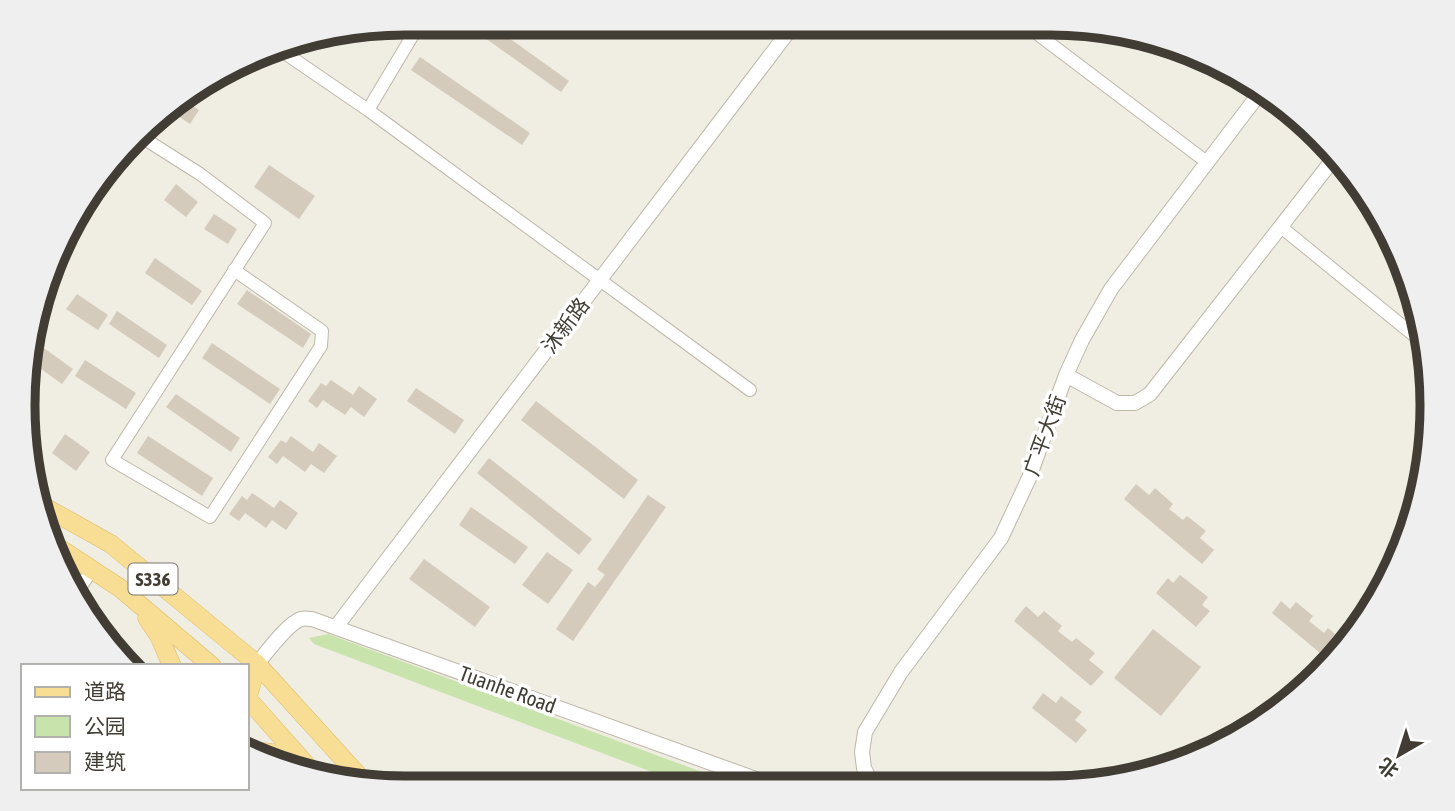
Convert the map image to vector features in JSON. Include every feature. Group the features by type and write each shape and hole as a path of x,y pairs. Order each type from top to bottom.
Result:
{"main road":[{"name":"S336","path":"51,510 111,544 247,664"},
{"name":"S336","path":"65,552 120,588 210,664"},
{"path":"135,601 159,636 171,664"},
{"name":"S336","path":"252,668 355,773"},
{"path":"248,693 252,668"},
{"path":"248,700 300,760"}],"street":[{"path":"368,110 413,35"},
{"name":"沐新路","path":"336,627 786,35"},
{"path":"1039,35 1208,163"},
{"path":"287,55 368,110 750,390"},
{"name":"广平大街","path":"868,776 862,752 865,732 901,672 1001,538 1029,478 1066,375 1111,289 1256,98"},
{"path":"147,141 200,174 265,223 234,270 112,460 210,517 321,346 322,331 234,270"},
{"path":"1066,375 1117,403 1135,403 1150,394 1330,164"},
{"path":"1281,227 1413,334"},
{"path":"82,585 92,570"},
{"name":"Tuanhe Road","path":"252,668 292,624 300,619 312,619 747,776"}],"green space":[{"path":"328,634 713,776 663,776 314,644 309,638"}],"building":[{"path":"481,35 505,35 569,81 561,92"},
{"path":"420,57 530,133 522,145 411,70"},
{"path":"190,104 199,110 190,124 176,115"},
{"path":"269,165 315,196 299,219 254,187"},
{"path":"176,184 198,202 186,217 164,200"},
{"path":"214,214 237,229 228,244 204,229"},
{"path":"155,258 202,291 192,305 145,273"},
{"path":"247,290 311,334 303,348 237,304"},
{"path":"77,294 108,315 98,330 66,309"},
{"path":"117,311 167,345 159,358 109,324"},
{"path":"212,343 280,389 270,404 202,358"},
{"path":"41,346 73,369 62,384 37,366"},
{"path":"85,360 136,393 126,409 75,376"},
{"path":"331,380 353,395 359,386 377,399 364,417 351,407 345,415 323,400 317,408 308,401 321,383 326,386"},
{"path":"416,388 464,420 455,434 407,401"},
{"path":"176,394 240,438 231,452 166,407"},
{"path":"536,401 638,480 624,499 521,420"},
{"path":"65,434 90,452 76,471 52,453"},
{"path":"148,436 213,478 202,496 137,453"},
{"path":"291,436 313,452 319,443 337,456 324,473 311,464 305,472 283,456 277,464 268,457 281,440 286,443"},
{"path":"489,458 592,539 579,555 477,473"},
{"path":"1136,484 1149,495 1155,488 1173,504 1169,509 1183,520 1187,516 1206,531 1200,538 1214,550 1202,564 1124,499"},
{"path":"252,493 274,508 280,500 298,513 286,530 272,520 266,528 245,513 239,521 229,514 242,496 247,500"},
{"path":"648,495 666,507 573,641 556,629 588,582 595,587 605,575 597,569"},
{"path":"471,507 528,547 515,564 459,525"},
{"path":"547,552 573,570 548,604 522,585"},
{"path":"424,559 490,607 475,627 409,579"},
{"path":"1180,575 1208,597 1202,605 1210,611 1196,627 1156,593 1168,578 1173,583"},
{"path":"1281,601 1290,609 1296,602 1313,616 1309,621 1324,633 1328,628 1338,637 1323,655 1272,613"},
{"path":"1026,606 1038,617 1044,611 1062,626 1058,631 1072,642 1076,638 1095,653 1089,660 1104,672 1091,686 1014,621"},
{"path":"1153,629 1201,667 1161,716 1114,678"},
{"path":"1043,693 1056,703 1061,696 1082,712 1075,720 1087,730 1076,743 1032,708"}]}
